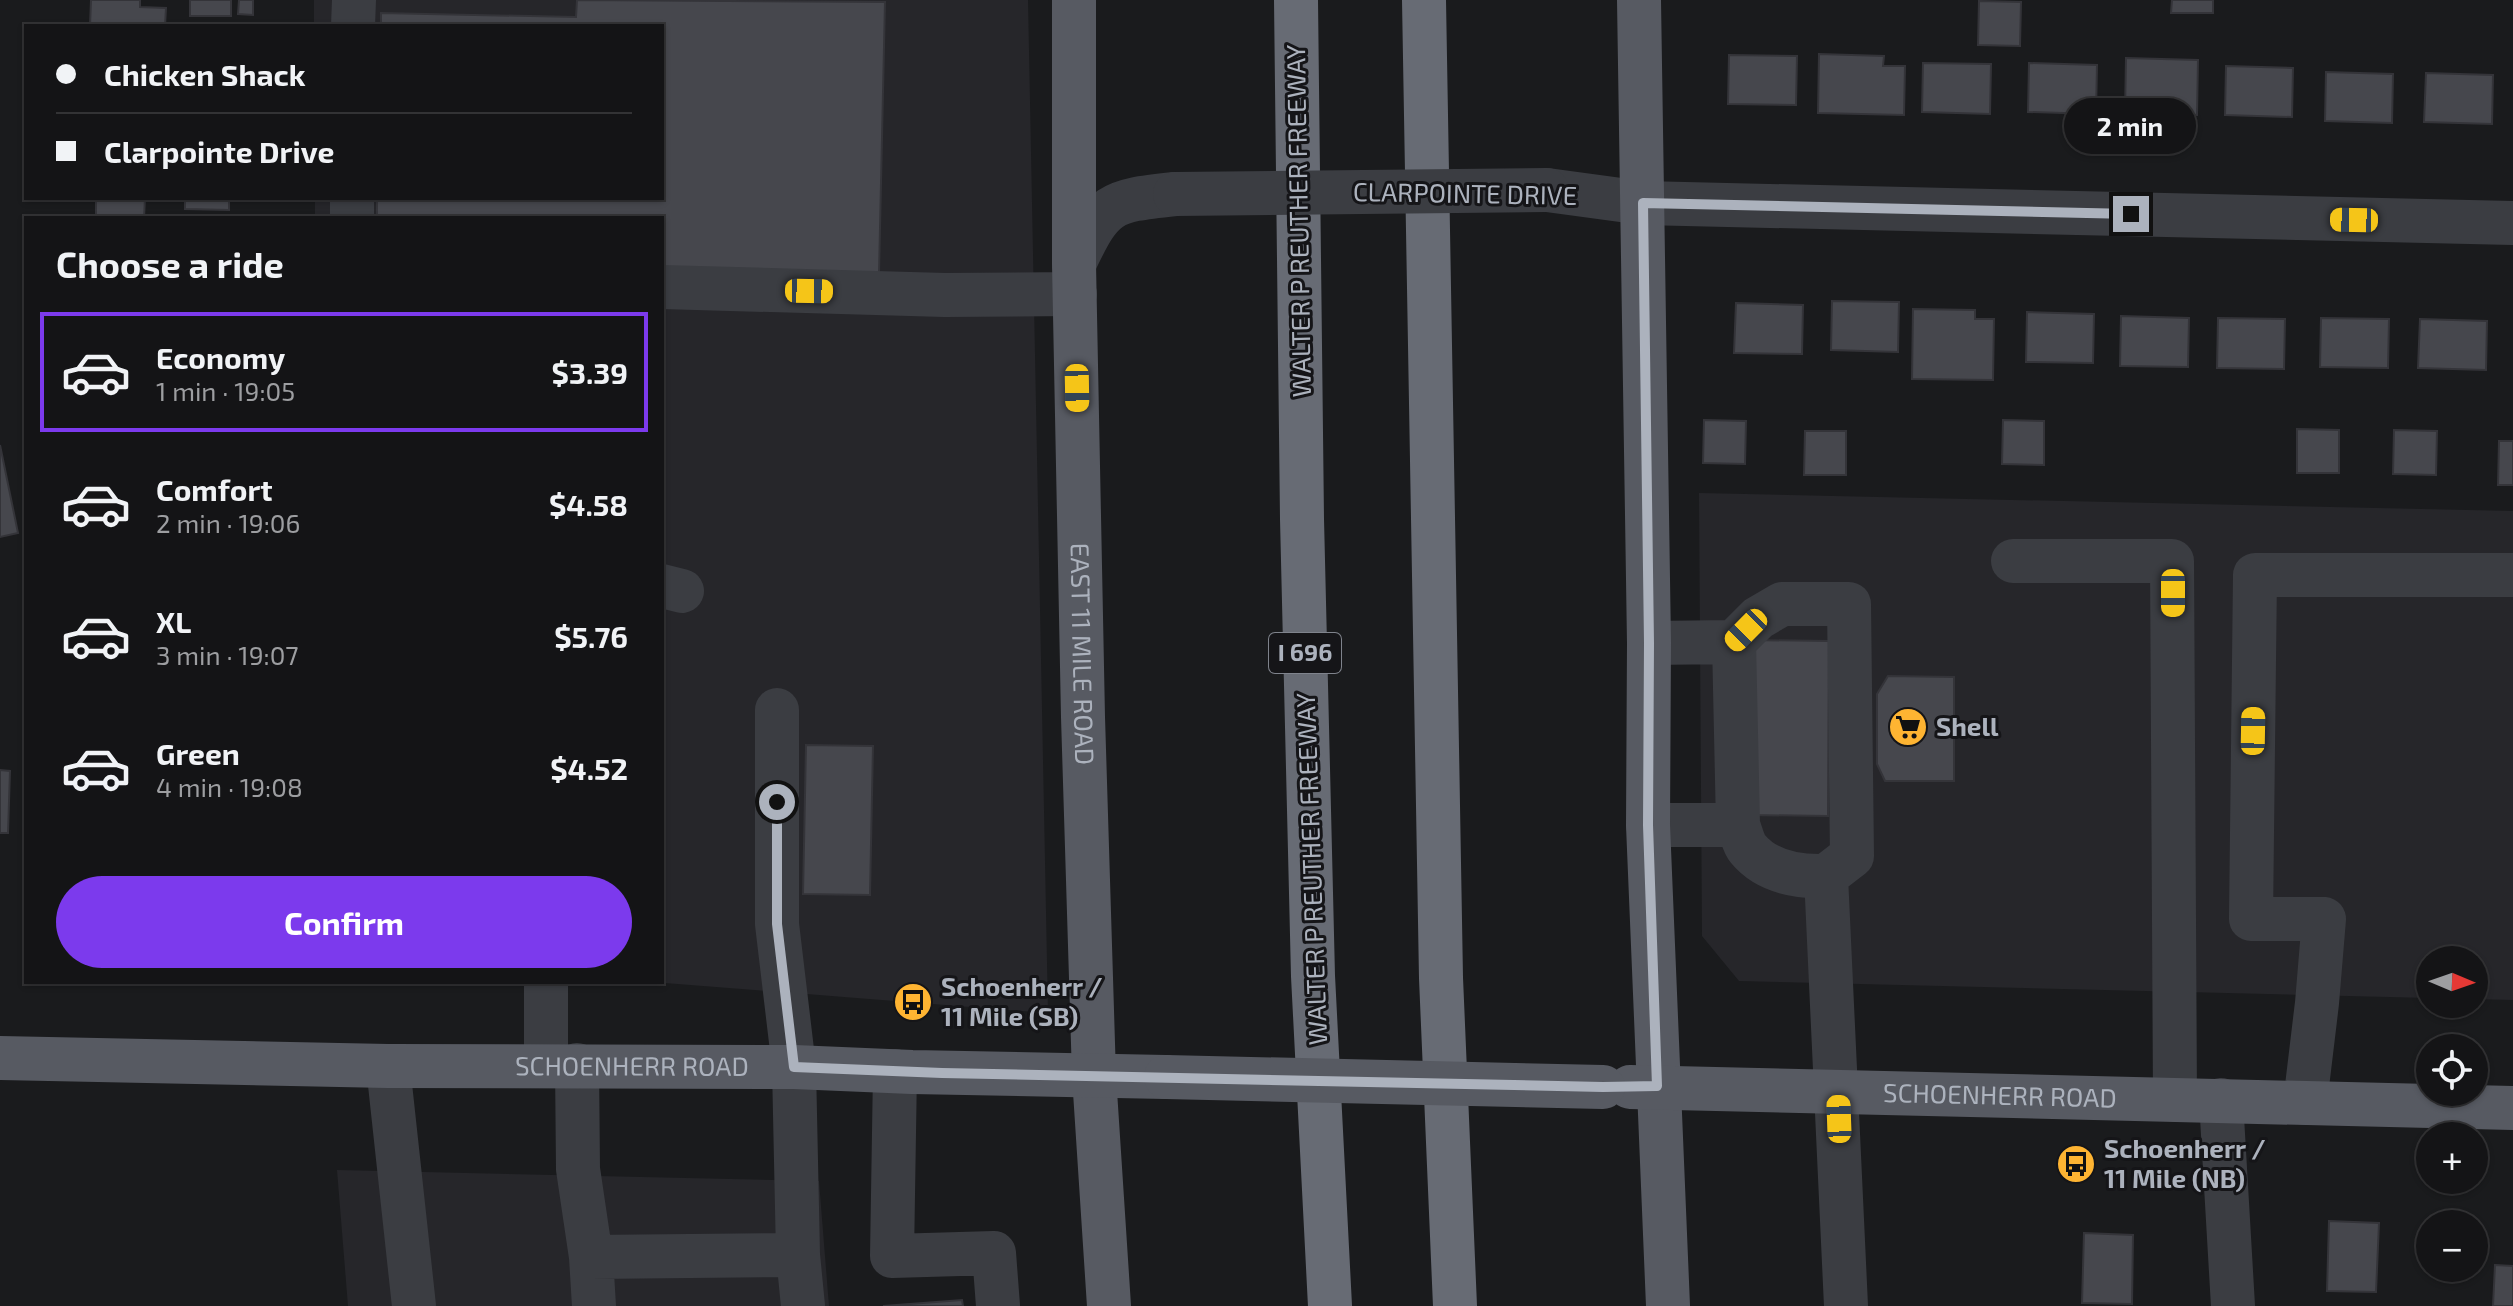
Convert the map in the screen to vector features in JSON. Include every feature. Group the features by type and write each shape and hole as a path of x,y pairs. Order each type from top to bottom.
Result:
{"highway":[{"name":"WALTER P REUTHER FREEWAY","path":"1296,0 1302,519 1313,976 1330,1306"},
{"path":"1424,0 1441,978 1455,1306"}],"main road":[{"name":"EAST 11 MILE ROAD","path":"1074,0 1074,279 1094,1076 1109,1306"},
{"path":"1639,0 1649,643 1648,825 1668,1306"},
{"name":"SCHOENHERR ROAD","path":"0,1058 388,1066 794,1067 2513,1108"}],"street":[{"path":"353,24 354,0"},
{"name":"CLARPOINTE DRIVE","path":"1074,279 1092,225 1110,207 1131,198 1175,194 1547,190 1643,203 2513,223"},
{"path":"664,287 945,295 1074,279"},
{"path":"2013,561 2172,561 2175,1100"},
{"path":"2305,1103 2324,919 2251,919 2255,575 2513,575"},
{"path":"1649,643 1734,642 1758,618 1782,604 1849,604 1852,856 1826,876 1803,877 1772,868 1747,848 1738,825 1734,642"},
{"path":"777,710 777,924 794,1067 798,1255 803,1306"},
{"path":"1648,825 1738,825"},
{"path":"1826,876 1846,1306"},
{"path":"546,984 578,1169 591,1257 594,1306"},
{"path":"388,1066 414,1306"},
{"path":"895,1071 892,1256 994,1253 998,1306"},
{"path":"2221,1100 2233,1306"},
{"path":"591,1257 798,1255"}],"shaded area":[{"path":"314,0 1028,0 1048,1013 664,983 664,216 315,216 315,200 664,200 664,24 314,24"},
{"path":"1699,493 2513,511 2513,1000 2488,999 2488,946 2416,946 2416,998 1739,981 1702,936"},
{"path":"337,1170 819,1181 829,1306 348,1306"}],"building":[{"path":"91,0 140,0 140,7 166,8 165,24 90,24"},
{"path":"190,0 231,0 231,16 190,16"},
{"path":"239,0 253,0 253,15 238,14"},
{"path":"577,0 885,2 879,274 664,270 664,216 377,216 377,200 664,200 664,24 381,24 381,13 576,17"},
{"path":"2172,0 2213,0 2213,13 2171,13"},
{"path":"1979,1 2021,2 2020,46 1978,45"},
{"path":"1819,54 1884,56 1883,66 1905,66 1904,115 1818,113"},
{"path":"1729,55 1797,56 1796,105 1728,104"},
{"path":"2126,58 2198,60 2197,115 2125,113"},
{"path":"1923,63 1991,64 1990,114 1922,112"},
{"path":"2029,63 2097,65 2096,114 2028,112"},
{"path":"2226,66 2293,68 2292,117 2225,115"},
{"path":"2326,72 2393,74 2392,123 2325,121"},
{"path":"2426,73 2493,75 2492,124 2424,122"},
{"path":"96,200 145,200 144,216 96,216"},
{"path":"185,200 229,200 229,210 185,209"},
{"path":"1832,301 1899,302 1898,352 1831,350"},
{"path":"1736,303 1803,305 1802,354 1734,353"},
{"path":"1913,309 1975,310 1975,319 1994,319 1993,380 1912,379"},
{"path":"2027,312 2094,314 2093,363 2026,362"},
{"path":"2121,316 2189,318 2188,367 2120,366"},
{"path":"2218,318 2285,319 2284,369 2217,368"},
{"path":"2321,318 2389,319 2388,368 2320,367"},
{"path":"2420,319 2487,321 2486,370 2418,368"},
{"path":"1704,420 1746,421 1745,464 1703,463"},
{"path":"2003,420 2044,421 2044,465 2002,464"},
{"path":"2297,429 2339,430 2339,473 2297,473"},
{"path":"2394,430 2437,431 2436,475 2393,474"},
{"path":"1805,431 1846,431 1846,475 1804,475"},
{"path":"2499,441 2513,441 2513,485 2498,485"},
{"path":"0,445 18,533 0,537"},
{"path":"1750,640 1829,641 1828,816 1749,815"},
{"path":"1888,676 1954,677 1954,781 1885,781 1877,764 1877,694"},
{"path":"806,745 873,746 870,895 803,894"},
{"path":"0,770 10,771 8,833 0,833"},
{"path":"2329,1221 2379,1223 2376,1292 2327,1291"},
{"path":"2084,1233 2133,1235 2132,1304 2082,1303"},
{"path":"2495,1265 2513,1266 2513,1306 2493,1306"},
{"path":"962,1300 963,1306 883,1306"}],"place":[{"name":"Shell","path":"1908,727"},
{"name":"Schoenherr / 11 Mile (SB)","path":"913,1002"},
{"name":"Schoenherr / 11 Mile (NB)","path":"2076,1164"}],"route":[{"path":"777,802 777,924 794,1067 912,1072 1657,1086 1648,825 1649,643 1643,203 2131,214"}]}
